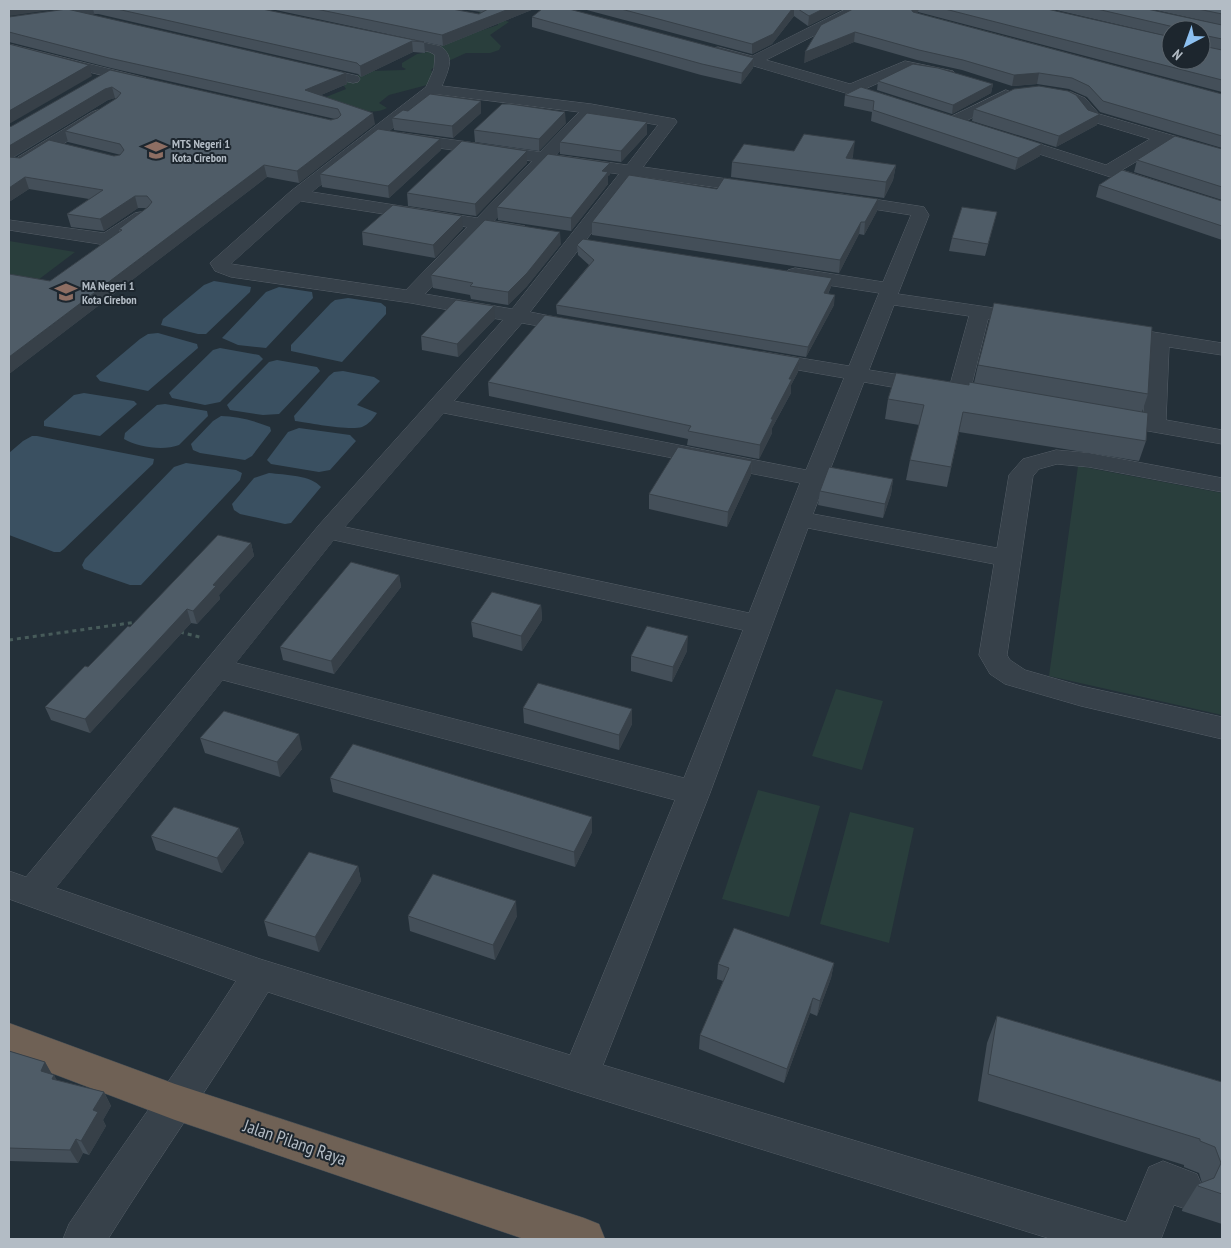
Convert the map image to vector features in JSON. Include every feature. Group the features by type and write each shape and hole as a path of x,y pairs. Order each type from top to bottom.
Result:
{"highway":[{"name":"Jalan Pilang Raya","path":"9,1040 175,1102 584,1239"}],"street":[{"path":"9,22 99,9"},
{"path":"754,60 856,9"},
{"path":"69,13 107,22"},
{"path":"379,37 435,50 442,54 441,69 433,89 297,194 220,263 222,268 231,271 411,297 595,330"},
{"path":"9,48 155,84"},
{"path":"707,48 754,60 907,107"},
{"path":"852,89 905,65 926,68 958,77"},
{"path":"296,66 352,78"},
{"path":"95,83 110,74"},
{"path":"952,122 1016,92 994,87"},
{"path":"433,89 591,109 669,122 517,316 328,531 216,668 21,888 253,985 580,1076 1117,1239"},
{"path":"1055,93 1076,99 1082,103 1087,112 1093,117 1222,155"},
{"path":"494,112 509,98"},
{"path":"13,167 114,105"},
{"path":"411,297 591,109"},
{"path":"934,116 970,127"},
{"path":"446,159 473,133"},
{"path":"989,133 1222,208"},
{"path":"376,134 631,172 768,190"},
{"path":"1108,171 1164,138"},
{"path":"50,144 69,149"},
{"path":"297,194 398,203 482,224 539,233"},
{"path":"580,1076 694,793 814,479 920,215 918,211 827,198"},
{"path":"9,225 106,239 116,235 144,214"},
{"path":"558,237 596,243"},
{"path":"782,272 980,312 1046,322"},
{"path":"749,356 968,393 980,312"},
{"path":"1093,329 1222,349"},
{"path":"1154,425 1159,339"},
{"path":"439,405 814,479"},
{"path":"1095,415 1222,437"},
{"path":"1222,486 1089,460 1056,456 1031,464 1021,475 993,655 1000,668 1014,677 1072,693 1222,728"},
{"path":"800,519 1008,558"},
{"path":"328,531 759,624"},
{"path":"216,668 694,793"},
{"path":"84,1239 138,1154 217,1043 253,985"},
{"path":"1140,1239 1162,1181 1183,1188"}],"path":[{"path":"9,640 135,622 144,624"},
{"path":"171,630 235,645"}],"green space":[{"path":"478,11 509,22 490,35 501,46 499,50 490,53 466,53 433,68 431,70 434,75 427,85 389,95 379,103 387,108 380,111 356,109 326,97 346,89 340,80 373,71 404,70 406,69 402,67 402,63 417,54 432,51 447,42 498,25 498,23 480,14"},
{"path":"9,241 75,252 38,280 9,275"},
{"path":"1078,466 1222,493 1222,715 1049,676"},
{"path":"836,689 883,701 862,770 812,756"},
{"path":"758,790 820,806 789,917 722,899"},
{"path":"850,812 914,828 889,943 820,924"}],"water":[{"path":"214,281 251,287 250,292 206,334 198,334 161,325 163,319 204,285"},
{"path":"279,287 312,292 313,298 266,348 238,345 222,338 266,292"},
{"path":"348,298 381,303 386,307 386,314 342,362 291,351 291,345 331,303 335,300"},
{"path":"158,333 197,344 198,348 148,391 100,381 96,376 140,339 148,334"},
{"path":"220,348 259,355 263,359 220,402 205,405 172,398 169,393 213,350"},
{"path":"277,360 317,367 320,371 279,414 263,415 230,410 227,405 269,362"},
{"path":"343,371 374,377 380,381 357,405 377,413 371,421 362,427 349,428 295,421 294,416 329,376 334,372"},
{"path":"84,393 134,401 137,404 100,436 44,426 44,421 74,395"},
{"path":"165,404 207,411 208,416 179,445 173,447 151,447 124,439 125,433 157,405"},
{"path":"221,416 252,421 270,427 271,431 252,456 245,460 200,453 193,450 191,444 213,421"},
{"path":"299,428 350,435 356,441 330,470 319,472 271,464 267,460 288,432"},
{"path":"32,436 154,459 153,464 64,549 60,552 54,552 9,535 9,453"},
{"path":"186,463 236,470 242,473 240,480 141,585 130,585 84,569 82,565 85,559 174,467"},
{"path":"269,473 304,478 317,483 321,487 291,523 285,524 240,514 234,510 232,504 254,478"}],"building":[{"path":"67,9 346,73 305,90 373,113 297,171 264,165 9,357 9,274 50,281 122,230 119,229 152,202 147,196 135,196 100,219 67,214 103,190 25,177 9,188 9,157 20,158 49,140 114,156 120,155 124,150 120,144 65,131 117,98 121,93 112,87 105,89 9,146 9,127 110,70 331,120 341,115 338,109 109,58 9,32 9,17"},
{"path":"117,9 262,9 424,42 412,41 360,66 357,63"},
{"path":"316,9 452,9 479,14 488,9 509,9 442,35"},
{"path":"542,9 569,9 754,58 742,73 702,64 532,17"},
{"path":"621,9 792,9 773,34 752,44"},
{"path":"798,9 823,9 809,16"},
{"path":"853,9 911,9 913,12 1222,94 1222,136 1103,101 1089,86 1072,78 1039,73 1014,75 855,32 805,52 821,25"},
{"path":"945,9 1047,9 1161,35 1161,64"},
{"path":"1097,9 1147,9 1199,20 1161,20 1161,24"},
{"path":"1198,9 1222,9 1222,14"},
{"path":"1211,23 1222,25 1222,39 1211,37"},
{"path":"9,44 89,65 9,111"},
{"path":"1211,48 1222,50 1222,80 1183,70 1211,70"},
{"path":"913,64 938,68 993,84 953,105 878,81"},
{"path":"1039,86 1068,91 1076,95 1088,110 1100,114 1059,136 974,109 1014,89"},
{"path":"861,87 1042,144 1018,158 873,110 874,101 845,95"},
{"path":"430,94 481,101 452,126 392,118 403,110 408,111"},
{"path":"502,104 565,112 539,139 474,130"},
{"path":"587,113 647,122 621,151 560,142"},
{"path":"378,129 440,139 388,186 320,174"},
{"path":"804,134 855,141 846,158 896,165 886,182 732,162 744,144 794,151"},
{"path":"1175,136 1222,149 1222,187 1137,160"},
{"path":"462,141 527,151 475,204 407,193"},
{"path":"548,154 610,163 602,171 608,172 571,218 497,207"},
{"path":"1122,170 1222,201 1222,226 1099,185"},
{"path":"629,175 717,189 724,178 878,199 865,222 861,222 840,260 592,222"},
{"path":"393,205 462,216 433,245 362,232"},
{"path":"962,207 997,212 988,244 952,238"},
{"path":"485,220 560,232 527,273 508,292 470,286 473,283 431,275"},
{"path":"583,239 832,278 824,293 835,295 808,347 556,305 594,260 577,245"},
{"path":"456,300 494,306 457,344 421,336"},
{"path":"994,303 1152,327 1148,394 978,365"},
{"path":"545,315 800,358 789,379 792,379 760,445 688,431 691,426 488,382"},
{"path":"896,373 969,385 969,382 1148,413 1146,441 963,412 951,467 910,460 924,405 888,399"},
{"path":"678,447 752,461 728,512 649,494"},
{"path":"829,467 893,479 885,504 820,491"},
{"path":"218,535 251,543 213,585 216,586 193,611 187,609 85,719 45,707 85,666 88,667 128,626 130,627"},
{"path":"351,562 399,575 331,661 280,647"},
{"path":"492,592 541,605 521,636 471,622"},
{"path":"647,626 688,636 673,667 631,656"},
{"path":"538,683 632,709 619,735 523,708"},
{"path":"224,711 299,734 277,762 200,738"},
{"path":"353,744 592,817 574,852 330,778"},
{"path":"174,807 239,828 217,858 151,836"},
{"path":"309,852 358,866 315,937 264,921"},
{"path":"433,874 516,901 493,945 408,916"},
{"path":"734,928 834,963 820,1001 813,998 787,1069 700,1035 729,968 718,964"},
{"path":"997,1016 1222,1082 1222,1194 1198,1186 1198,1184 1214,1178 1221,1163 1215,1147 1200,1141 1200,1139 988,1074"},
{"path":"9,1051 45,1062 41,1071 54,1075 52,1079 104,1092 93,1110 98,1112 81,1141 76,1139 70,1150 9,1148"}],"place":[{"name":"MTS Negeri 1 Kota Cirebon","path":"156,150"},
{"name":"MA Negeri 1 Kota Cirebon","path":"66,292"}]}
